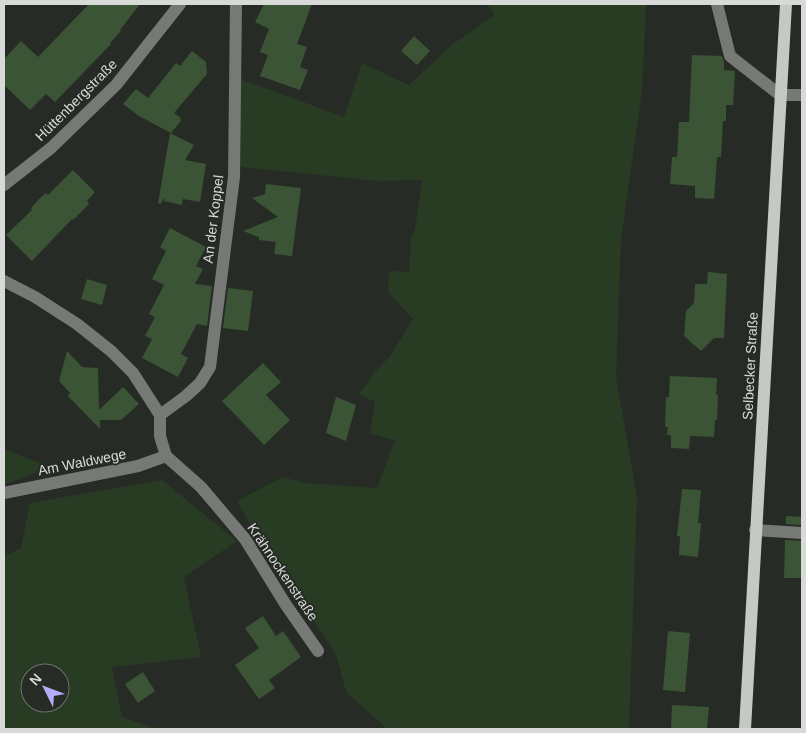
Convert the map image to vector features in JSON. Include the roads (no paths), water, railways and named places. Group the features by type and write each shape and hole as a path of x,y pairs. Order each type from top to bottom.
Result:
{"main road":[{"name":"Selbecker Straße","path":"744,729 786,4"}],"street":[{"name":"Hüttenbergstraße","path":"4,185 51,148 116,84 180,4"},
{"name":"An der Koppel","path":"160,415 186,396 200,382 210,367 234,177 236,4"},
{"path":"717,4 730,56 780,95 802,95"},
{"path":"4,281 35,297 77,324 111,351 133,372 160,415 160,436 166,456"},
{"name":"Am Waldwege","path":"4,493 138,466 166,456"},
{"name":"Krähnockenstraße","path":"166,456 201,487 245,539 318,652"},
{"path":"755,530 802,533"}]}
